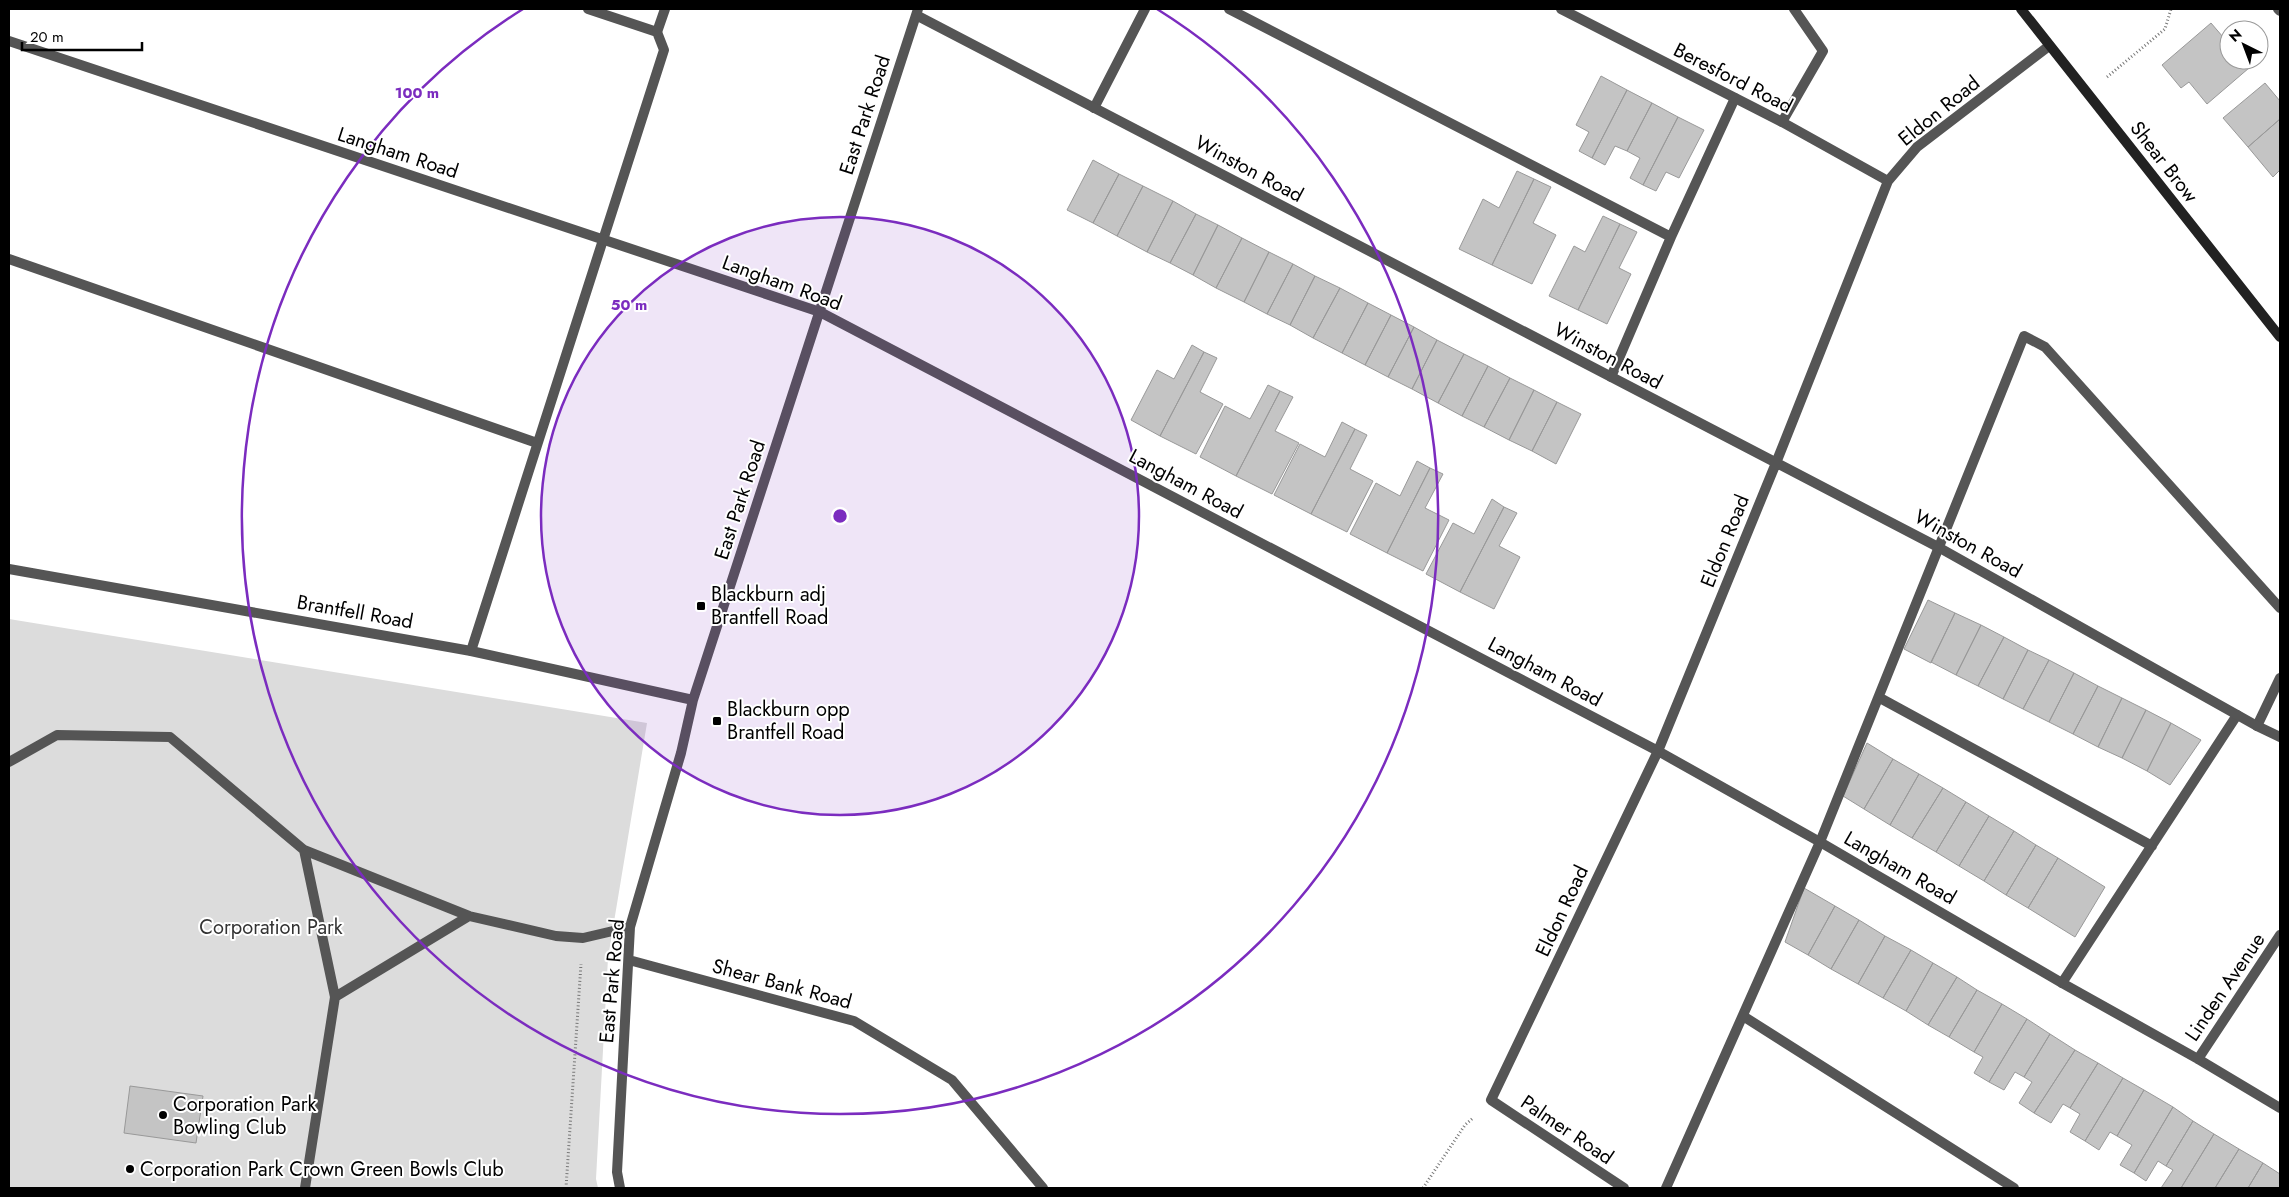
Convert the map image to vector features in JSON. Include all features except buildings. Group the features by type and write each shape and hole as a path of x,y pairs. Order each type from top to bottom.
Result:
{"main road":[{"name":"Shear Brow","path":"2022,9 2049,46 2280,337"}],"street":[{"path":"588,9 657,32"},
{"path":"471,650 664,50 657,32 665,9"},
{"path":"1094,108 1145,9"},
{"path":"1229,9 1671,237"},
{"name":"Beresford Road","path":"1561,9 1782,122 1888,181"},
{"path":"1782,122 1823,51 1794,9"},
{"name":"Winston Road","path":"917,12 1094,108 1938,546 2258,726 2280,736"},
{"name":"East Park Road","path":"620,1188 617,1172 630,927 681,754 693,700 917,12"},
{"name":"Langham Road","path":"9,41 820,312 1658,751 1820,842 2280,1108"},
{"name":"Eldon Road","path":"1491,1100 1658,751 1776,463 1888,181 1917,147 2049,46"},
{"path":"1611,377 1671,237 1734,98"},
{"path":"9,259 537,443"},
{"path":"1666,1188 1820,842 1880,698 1938,546 2024,336 2045,347 2280,608"},
{"name":"Brantfell Road","path":"9,569 471,650 693,700"},
{"path":"2258,726 2280,678"},
{"path":"1880,698 2152,846"},
{"path":"2062,983 2237,714"},
{"path":"9,762 57,735 170,737 304,850 469,916 556,936 583,938 630,927"},
{"path":"304,850 335,997 305,1188"},
{"path":"335,997 469,916"},
{"name":"Linden Avenue","path":"2198,1059 2280,935"},
{"name":"Shear Bank Road","path":"629,960 854,1021 952,1080 1043,1188"},
{"path":"1743,1016 2014,1188"},
{"name":"Palmer Road","path":"1491,1100 1624,1188"}],"path":[{"path":"2087,93 2165,29 2172,9"},
{"path":"566,1188 583,938"},
{"path":"1423,1188 1465,1125 1491,1100"}],"green space":[{"name":"Corporation Park","path":"9,619 647,723 608,958 596,1179 598,1188 9,1188"}],"place":[{"name":"Blackburn adj Brantfell Road","path":"701,606"},
{"name":"Blackburn opp Brantfell Road","path":"717,721"},
{"name":"Corporation Park Bowling Club","path":"163,1115"},
{"name":"Corporation Park Crown Green Bowls Club","path":"130,1169"}]}
